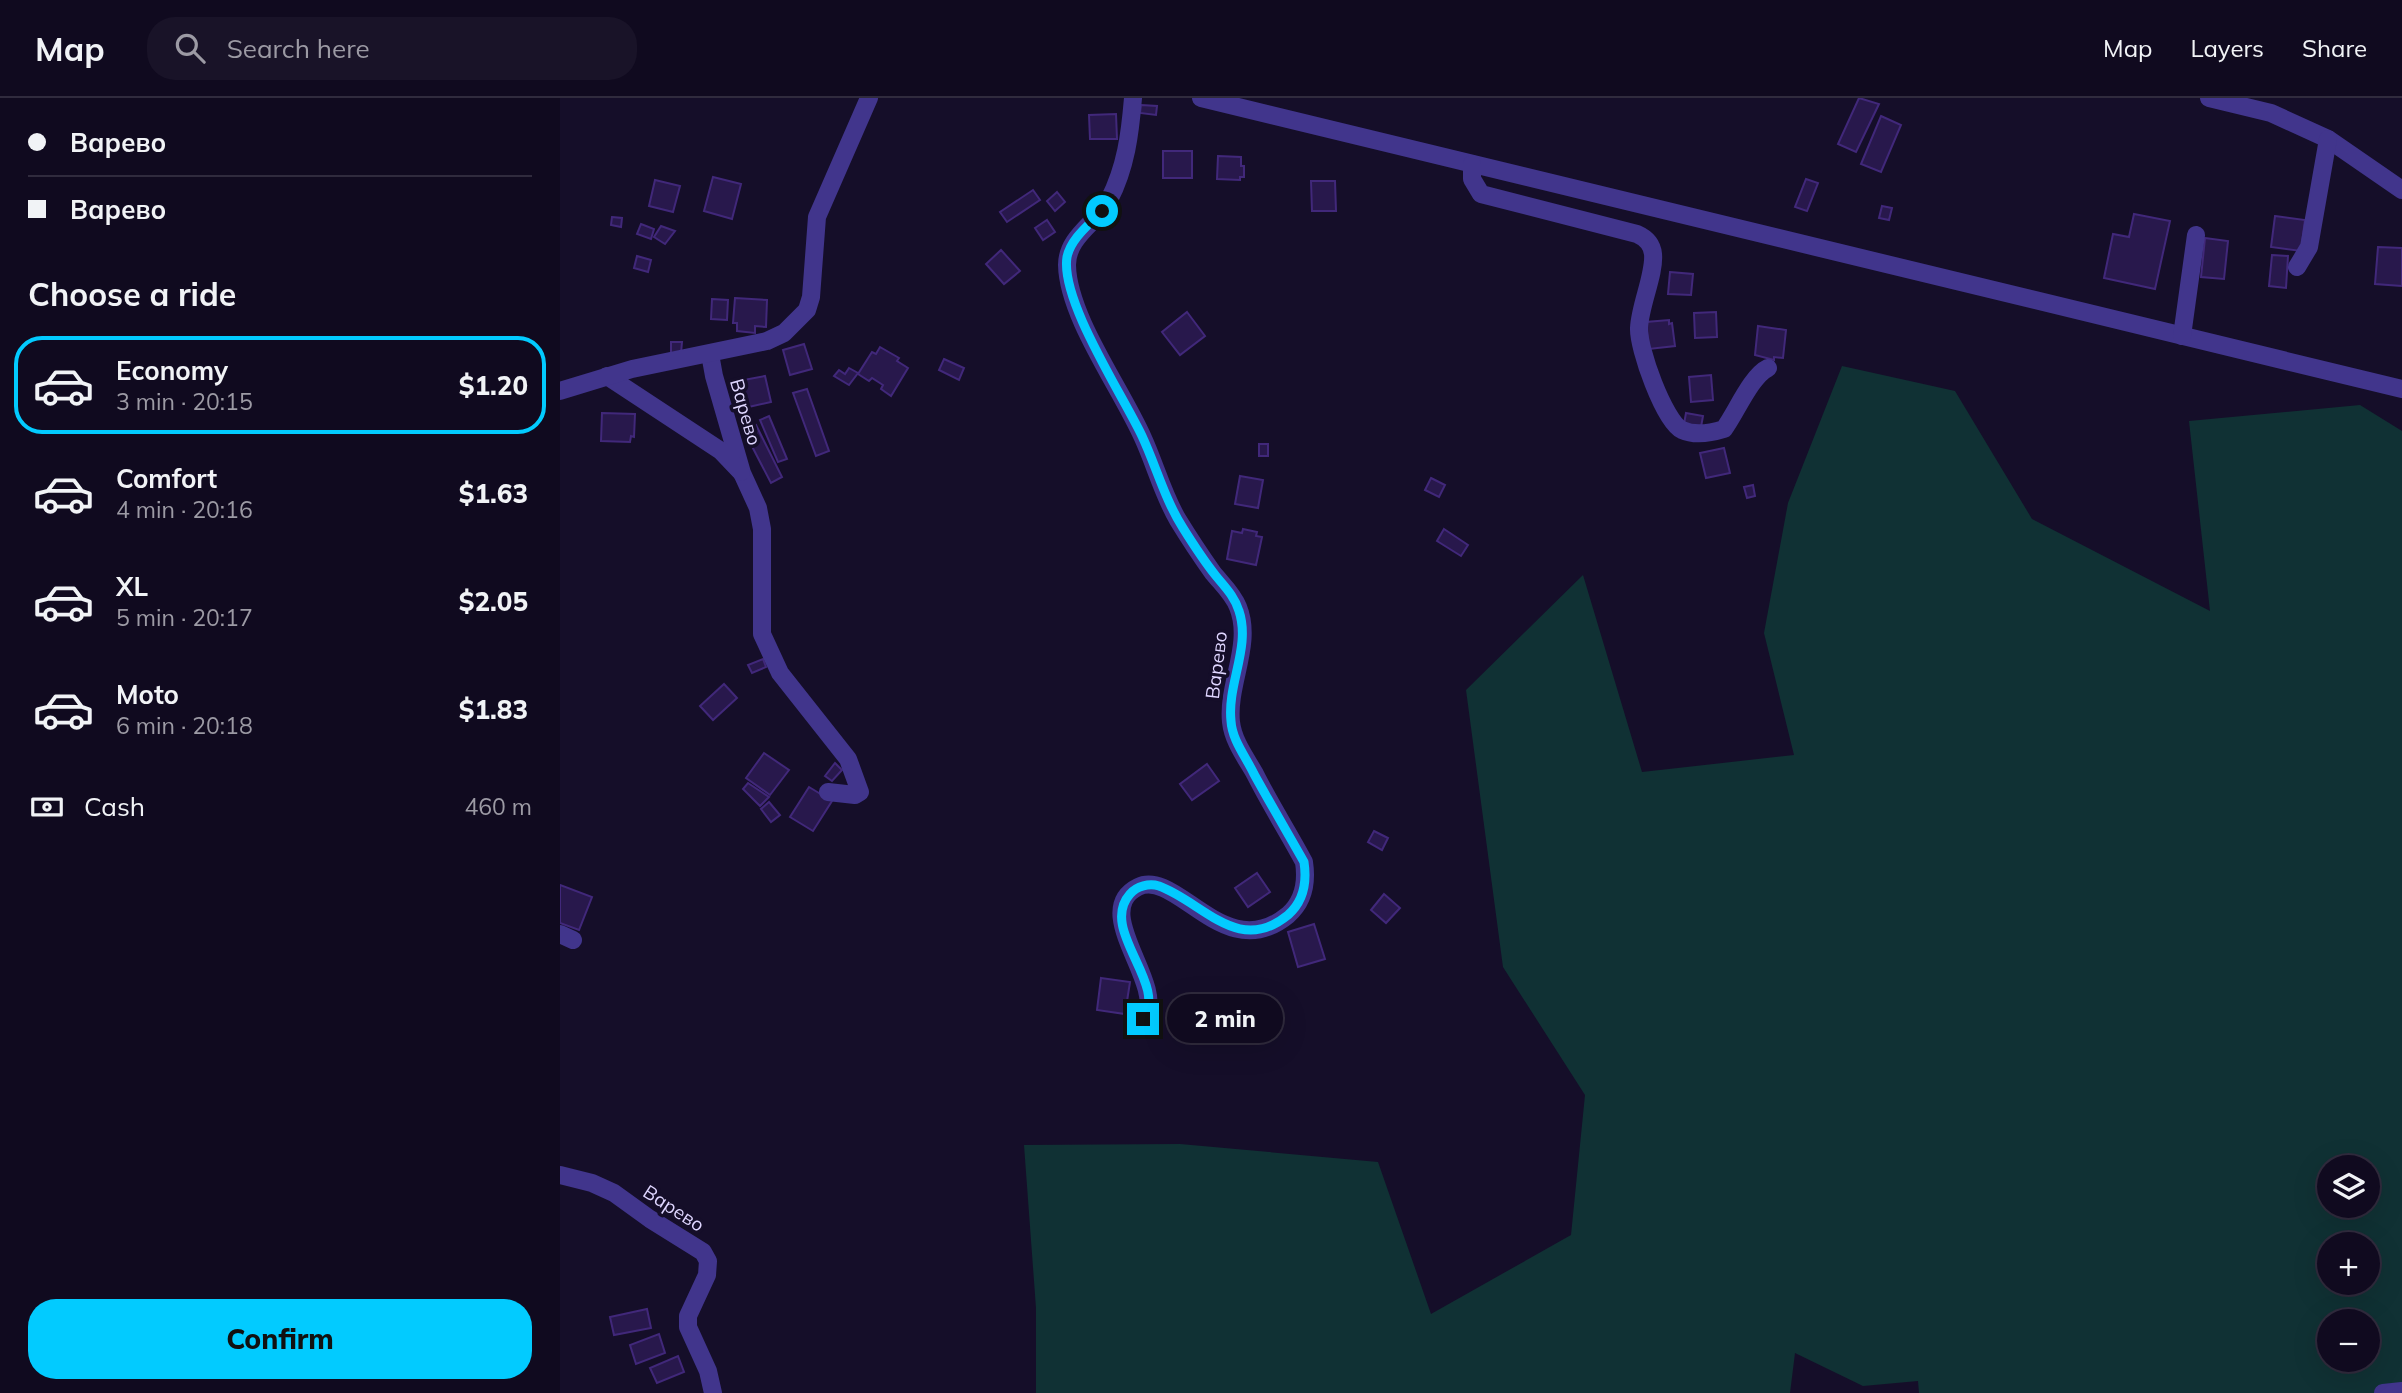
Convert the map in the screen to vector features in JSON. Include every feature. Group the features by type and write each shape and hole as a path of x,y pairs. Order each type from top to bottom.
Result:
{"street":[{"path":"560,391 644,366 776,338 807,310 811,297 817,217 869,98"},
{"name":"Варево","path":"1133,98 1132,124 1127,148 1114,187 1102,211 1073,242 1067,257 1071,293 1085,327 1142,435 1176,517 1239,609 1242,625 1231,710 1233,734 1304,862 1306,872 1305,886 1294,909 1270,925 1260,928 1231,928 1157,886 1142,886 1130,893 1124,905 1124,926 1128,944 1144,977 1148,1002 1147,1013 1135,1026"},
{"path":"1201,98 2402,389"},
{"path":"2209,98 2271,113 2328,139 2402,190"},
{"path":"2297,267 2309,247 2328,139"},
{"path":"1472,164 1472,179 1481,194 1637,234 1650,243 1653,261 1640,318 1640,342 1653,380 1673,422 1680,429 1692,433 1711,433 1724,429 1737,413 1761,371 1768,368"},
{"path":"2182,337 2196,235"},
{"name":"Варево","path":"710,354 741,473 758,508 762,529 762,634 779,673 848,760 860,792 855,795 828,792"},
{"path":"607,376 721,451 741,473"},
{"name":"Варево","path":"560,1175 592,1183 614,1193 703,1252 708,1261 707,1275 688,1316 688,1327 708,1371 713,1393"},
{"path":"2383,1393 2402,1391"}],"green space":[{"path":"1842,366 1955,391 2032,519 2210,611 2189,421 2360,405 2402,431 2402,1393 1919,1393 1918,1381 1863,1386 1795,1353 1790,1393 1036,1393 1036,1308 1024,1145 1180,1144 1378,1162 1431,1314 1571,1235 1585,1095 1503,967 1466,690 1583,575 1642,772 1794,755 1764,633 1788,503"}],"building":[{"path":"1859,98 1879,104 1856,152 1838,144"},
{"path":"1141,105 1157,106 1156,115 1140,113"},
{"path":"1116,114 1117,139 1090,139 1089,115"},
{"path":"1881,116 1901,125 1881,172 1861,164"},
{"path":"1163,151 1192,151 1192,178 1163,178"},
{"path":"1218,156 1241,157 1244,177 1240,177 1240,180 1217,179"},
{"path":"713,177 741,184 732,219 704,211"},
{"path":"1806,179 1818,183 1807,211 1795,207"},
{"path":"655,180 680,186 673,212 649,206"},
{"path":"1311,181 1335,181 1336,211 1312,211"},
{"path":"1033,190 1040,200 1007,222 1000,212"},
{"path":"1057,192 1065,202 1055,211 1047,201"},
{"path":"1882,206 1892,208 1889,220 1879,218"},
{"path":"2134,214 2170,221 2155,289 2104,278 2113,234 2129,237"},
{"path":"2275,216 2305,220 2301,251 2271,247"},
{"path":"612,217 622,218 621,227 611,225"},
{"path":"1047,220 1055,232 1043,240 1035,228"},
{"path":"641,224 654,229 651,239 637,234"},
{"path":"661,226 675,231 665,244 654,237"},
{"path":"2205,238 2228,241 2224,279 2201,277"},
{"path":"2378,247 2402,248 2402,286 2375,284"},
{"path":"1001,250 1020,271 1004,284 986,264"},
{"path":"2272,255 2288,256 2286,288 2269,286"},
{"path":"637,256 651,260 648,272 634,268"},
{"path":"1670,272 1693,274 1691,295 1668,294"},
{"path":"735,298 767,300 766,327 755,326 755,333 737,331 737,323 733,323"},
{"path":"712,299 728,300 727,320 711,319"},
{"path":"1187,312 1205,336 1180,355 1162,332"},
{"path":"1716,312 1717,337 1695,338 1694,313"},
{"path":"1669,320 1669,324 1672,323 1675,346 1649,349 1646,322"},
{"path":"1758,326 1786,330 1783,358 1774,357 1774,360 1755,355"},
{"path":"671,342 682,342 681,353 671,353"},
{"path":"804,344 812,369 790,375 783,350"},
{"path":"880,347 899,358 897,361 908,368 891,396 881,389 883,385 858,374 872,352 876,354"},
{"path":"944,359 964,368 959,380 939,370"},
{"path":"849,368 858,373 849,385 834,376 839,370 845,374"},
{"path":"1711,375 1713,400 1691,402 1689,377"},
{"path":"765,376 771,402 744,408 738,381"},
{"path":"807,389 829,451 816,456 793,393"},
{"path":"602,413 635,414 634,437 631,436 630,442 601,441"},
{"path":"1686,413 1703,416 1701,427 1684,424"},
{"path":"769,416 787,459 778,462 760,420"},
{"path":"756,425 782,477 771,483 744,431"},
{"path":"1259,444 1268,444 1268,456 1259,456"},
{"path":"1724,448 1730,473 1706,478 1700,453"},
{"path":"1240,476 1263,480 1258,508 1235,504"},
{"path":"1431,478 1445,485 1439,497 1425,490"},
{"path":"1753,485 1755,496 1747,498 1744,487"},
{"path":"1243,529 1257,532 1256,536 1262,537 1256,565 1227,559 1232,531 1242,533"},
{"path":"1444,529 1468,545 1461,556 1437,541"},
{"path":"763,659 766,667 752,673 748,665"},
{"path":"724,684 737,698 713,720 700,706"},
{"path":"764,753 789,770 770,795 746,778"},
{"path":"835,763 842,770 832,781 825,776"},
{"path":"1207,764 1219,781 1192,800 1180,784"},
{"path":"748,783 769,797 760,806 743,789"},
{"path":"809,787 832,801 813,831 790,817"},
{"path":"769,802 780,815 771,822 761,809"},
{"path":"1374,831 1388,838 1382,850 1368,842"},
{"path":"1257,873 1270,892 1248,907 1235,888"},
{"path":"560,885 592,897 579,930 560,923"},
{"path":"1384,894 1400,908 1386,923 1371,910"},
{"path":"1314,924 1325,959 1298,967 1288,932"},
{"path":"1101,978 1130,982 1125,1014 1097,1010"},
{"path":"647,1309 651,1328 614,1335 610,1317"},
{"path":"659,1334 665,1353 636,1364 630,1345"},
{"path":"678,1356 684,1372 657,1383 650,1368"}],"route":[{"path":"1102,211 1080,233 1070,249 1067,268 1071,293 1085,327 1142,435 1176,517 1239,609 1242,625 1231,710 1233,734 1304,862 1306,872 1305,886 1294,909 1270,925 1260,928 1231,928 1157,886 1142,886 1130,893 1122,915 1128,944 1146,984 1148,1002 1147,1013 1143,1019"}]}
